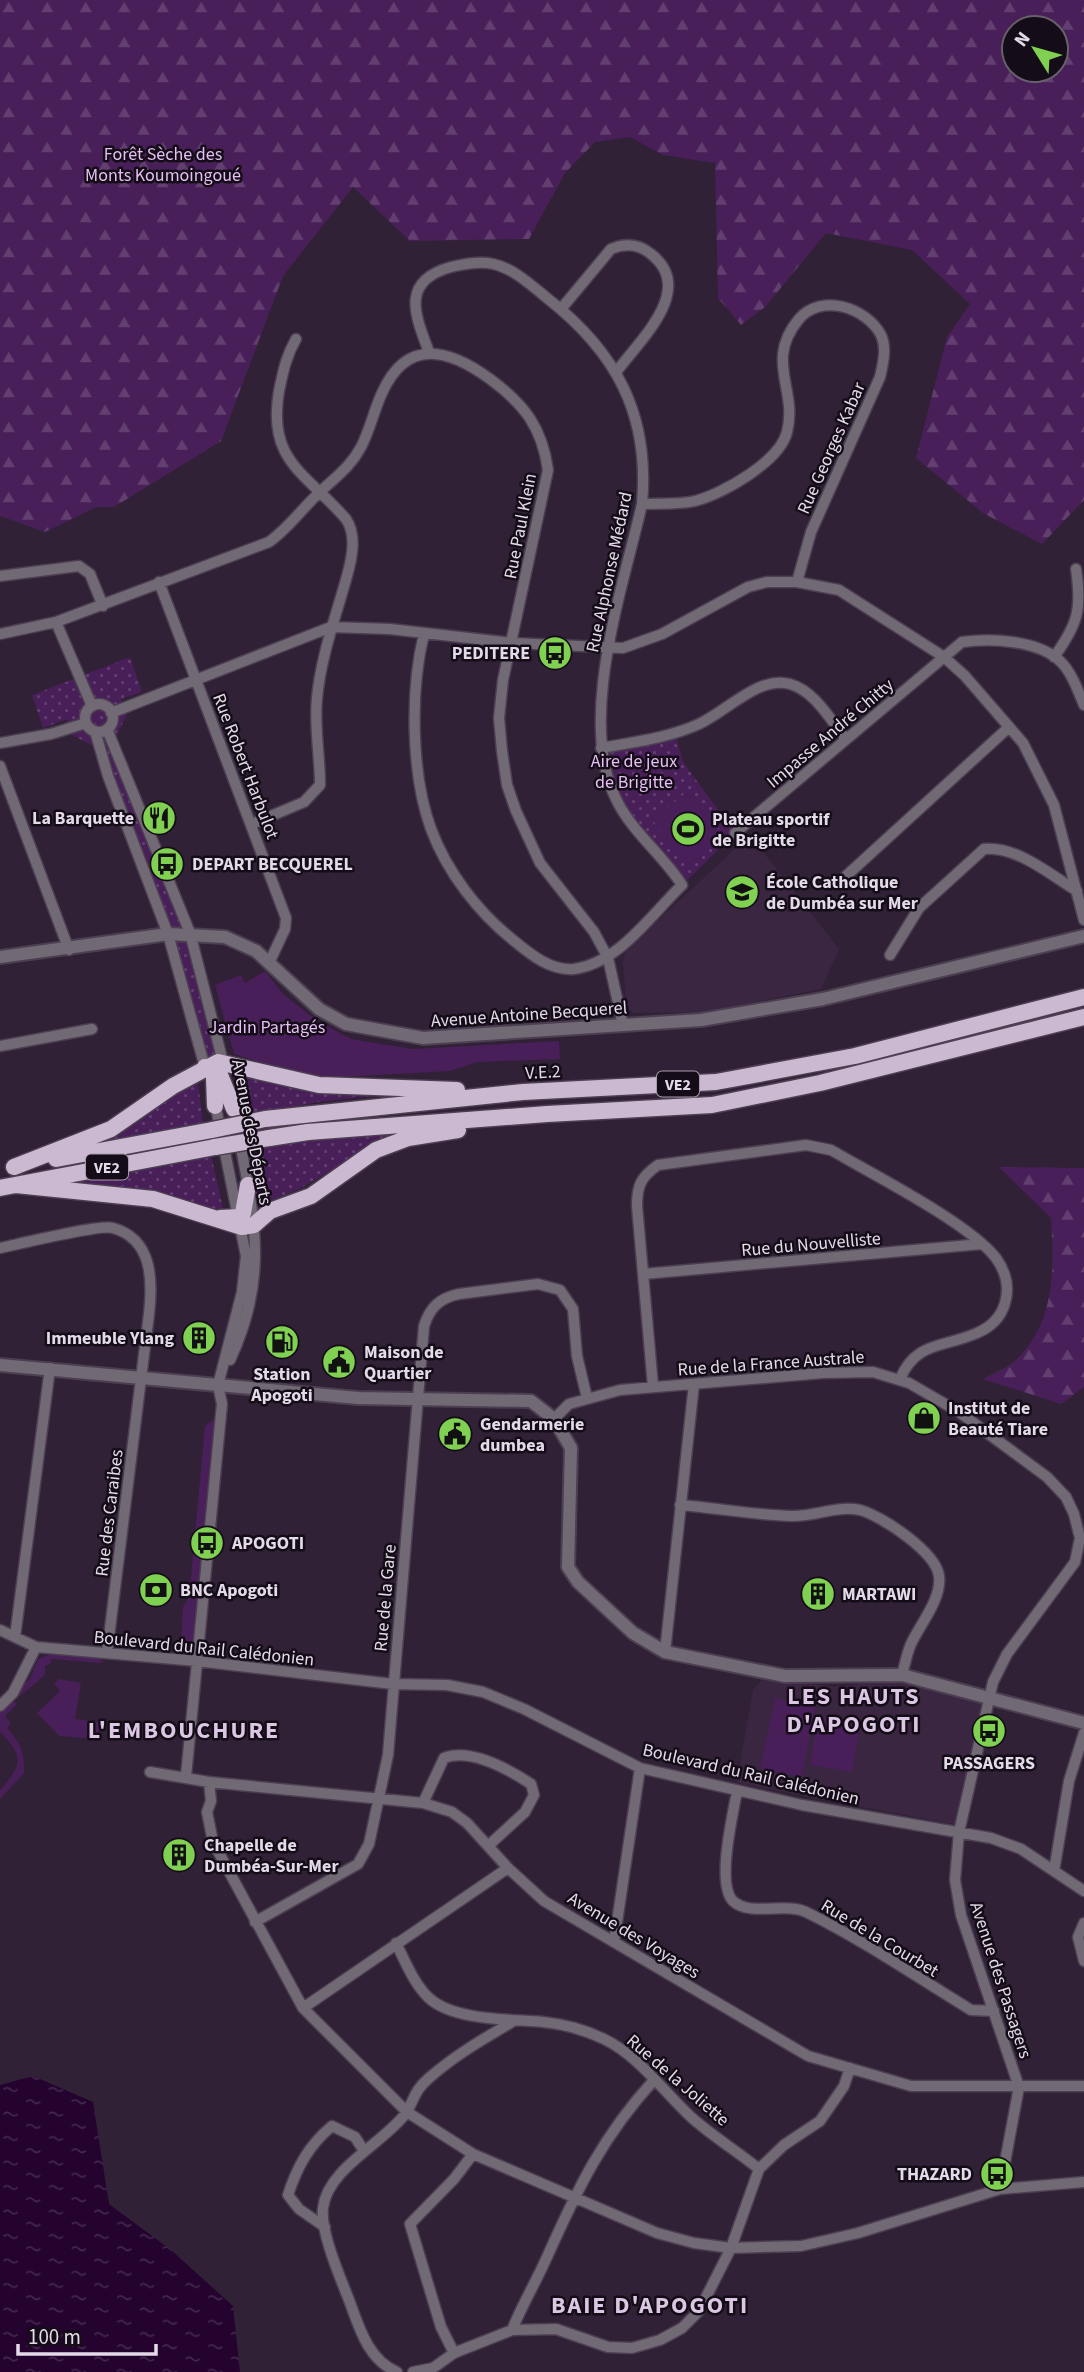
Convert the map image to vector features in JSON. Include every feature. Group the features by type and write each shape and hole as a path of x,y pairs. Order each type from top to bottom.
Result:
{"highway":[{"name":"V.E.2","path":"7,1168 265,1119 523,1092 716,1082 855,1056 1084,997"},
{"name":"VE2","path":"8,1186 308,1132 712,1105 820,1083 1084,1017"},
{"path":"7,1168 111,1129 215,1067 319,1085 523,1092"},
{"path":"215,1067 215,1106"},
{"path":"215,1067 234,1109"},
{"path":"8,1186 153,1199 214,1217 246,1218 311,1196 376,1150 408,1138 547,1114"},
{"path":"240,1188 246,1218"}],"street":[{"path":"561,309 611,249 623,244 635,246 659,260 670,278 667,301 617,371"},
{"name":"Rue Alphonse Médard","path":"429,352 416,318 415,301 424,279 439,270 491,263 506,268 561,309 596,341 617,371 632,407 641,440 644,478 642,504 600,698 601,748 609,783 624,815 682,885 608,958"},
{"name":"Rue Georges Kabar","path":"642,504 694,502 711,496 735,483 776,453 787,433 781,358 787,336 801,317 820,306 842,306 864,316 881,336 884,354 880,377 811,532 796,582"},
{"path":"252,824 304,802 320,785 316,733 317,697 331,627 349,568 353,528 293,463 276,436 275,415 282,374 288,352 296,340"},
{"path":"0,634 56,622 103,606 159,582 269,542 288,528 321,491 341,475 361,447 383,391 397,368 404,361 429,352"},
{"name":"Rue Paul Klein","path":"429,352 455,358 499,386 526,409 542,439 548,470 503,680 499,718 507,785 540,863 594,932 608,958 623,1026"},
{"path":"0,576 79,566 90,574 103,606"},
{"path":"1076,569 1080,600 1073,630 1054,657 1068,671 1084,705"},
{"name":"Rue Robert Harbulot","path":"159,582 286,918 285,929 270,961"},
{"path":"111,713 331,627 513,643 623,648 662,634 748,587 767,582 796,582 839,590 851,595 944,657 965,676 1023,743 1054,805 1084,920"},
{"path":"56,622 92,706"},
{"path":"424,634 416,664 415,725 421,782 431,829 454,873 483,912 537,959 563,969 576,969 608,958"},
{"name":"Impasse André Chitty","path":"735,833 962,642 981,640 1023,645 1054,657"},
{"path":"601,748 675,733 701,723 764,685 778,681 800,687 846,739"},
{"path":"92,706 105,706 111,713 112,721 107,729 95,732 86,723 85,716 92,706"},
{"path":"0,743 51,734 86,723"},
{"path":"846,876 1009,728"},
{"name":"Avenue des Départs","path":"107,729 190,933 215,1067"},
{"name":"Avenue des Départs","path":"95,732 108,776 215,1067"},
{"path":"0,766 69,950"},
{"path":"890,955 919,908 984,849 995,848 1018,856 1077,891"},
{"name":"Avenue Antoine Becquerel","path":"0,957 69,950 168,934 190,933 225,937 256,951 270,961 319,1009 346,1024 423,1038 701,1020 823,999 1084,936"},
{"path":"0,1046 92,1029"},
{"name":"Avenue des Départs","path":"215,1106 240,1188"},
{"name":"Avenue des Départs","path":"234,1109 240,1188"},
{"path":"653,1386 637,1190 644,1175 658,1165 806,1145 831,1150 960,1227 995,1256 1007,1278 1008,1292 998,1319 979,1332 941,1346 922,1349 908,1361 900,1379"},
{"name":"Avenue des Départs","path":"186,1776 222,1404 218,1385 242,1292 246,1218"},
{"name":"Rue des Caraibes","path":"0,1248 111,1227 139,1242 151,1270 142,1378 107,1653"},
{"name":"Rue du Nouvelliste","path":"643,1275 982,1244"},
{"name":"Rue de la Gare","path":"255,1922 358,1864 369,1843 388,1755 424,1326 432,1308 447,1296 538,1284 559,1290 573,1308 577,1356 587,1398"},
{"path":"0,1365 358,1398 523,1399 538,1405 554,1419 567,1437 573,1459 568,1567 578,1582 633,1633 665,1652 785,1676 902,1675 1084,1723"},
{"path":"15,1637 50,1368"},
{"name":"Rue de la France Australe","path":"554,1419 569,1404 587,1398 653,1386 837,1372 873,1372 900,1379 958,1412 1036,1469 1066,1497 1080,1538 1075,1562 1007,1654 990,1698"},
{"path":"665,1652 694,1384"},
{"path":"680,1505 793,1516 846,1508 873,1515 924,1551 935,1563 939,1577 938,1591 910,1646 902,1675"},
{"path":"0,1630 36,1647 13,1693 0,1706"},
{"name":"Boulevard du Rail Calédonien","path":"36,1647 197,1661 393,1684 447,1685 483,1692 640,1768 737,1791 991,1838 1021,1849 1084,1891"},
{"name":"Avenue des Passagers","path":"990,1698 959,1832 955,1880 961,1915 1019,2087 1000,2189"},
{"path":"1054,1871 1063,1808 1084,1733"},
{"path":"424,1802 444,1758 456,1753 512,1772 531,1783 534,1795 525,1812 488,1846"},
{"path":"614,1942 640,1768"},
{"name":"Avenue des Voyages","path":"150,1772 209,1782 424,1802 452,1812 544,1901 808,2056 911,2086 1084,2086"},
{"path":"209,1782 211,1801 207,1812 214,1842 303,2008 407,2112 473,2154 657,2233 694,2243 731,2248 812,2243 858,2233 1000,2189 1084,2182"},
{"name":"Rue de la Courbet","path":"737,1791 725,1866 726,1887 733,1901 745,1906 803,1910 971,2010 994,2011"},
{"path":"303,2008 508,1868"},
{"path":"1084,1923 1078,1937 1084,1961"},
{"name":"Rue de la Joliette","path":"396,1943 408,1968 430,1999 455,2011 512,2022 572,2027 604,2039 628,2053 694,2119 759,2169"},
{"path":"397,2372 385,2367 362,2335 325,2227 323,2207 331,2185 407,2112 412,2095 428,2078 472,2045 512,2022"},
{"path":"413,2372 433,2368 453,2353 512,2330 556,2329 608,2347 632,2348 660,2340 682,2328 699,2311 731,2248 759,2169 783,2145 820,2121 844,2085 850,2068"},
{"path":"512,2330 573,2196 621,2116 654,2080"},
{"path":"325,2227 299,2209 288,2195 296,2169 316,2139 332,2126 355,2137 364,2151"},
{"path":"453,2353 441,2328 410,2224 454,2179 473,2154"}],"shaded area":[{"name":"École Catholique de Dumbéa sur Mer","path":"750,835 839,949 821,989 708,1012 632,1013 626,1003 623,963 626,950"},
{"path":"764,1678 835,1687 886,1680 985,1702 957,1825 737,1783 753,1689"}],"green space":[{"name":"Forêt Sèche des Monts Koumoingoué","path":"0,0 1084,0 1084,500 1042,544 983,513 916,458 947,337 970,304 912,250 826,233 765,307 741,325 718,298 715,163 663,155 630,137 595,142 565,173 529,239 410,241 353,187 283,276 221,441 114,507 96,507 45,532 0,516"},
{"path":"130,657 142,692 121,699 127,714 115,739 190,933 224,1063 205,1067 168,934 95,747 72,735 67,719 43,728 32,695"},
{"name":"Aire de jeux de Brigitte","path":"675,733 683,762 735,833 682,885 624,815 601,748"},
{"name":"Plateau sportif de Brigitte","path":"686,792 724,836 690,865 653,821"},
{"name":"Jardin Partagés","path":"265,971 283,994 316,1020 351,1039 412,1049 559,1041 560,1059 477,1062 450,1071 342,1077 299,1074 234,1054 215,985 241,975 245,983"},
{"path":"233,1074 407,1092 318,1102 241,1117"},
{"path":"198,1082 203,1123 92,1147"},
{"path":"405,1131 386,1138 299,1189 260,1203 256,1200 247,1147 348,1133"},
{"path":"211,1155 223,1208 219,1213 75,1185 73,1182"},
{"path":"999,1167 1084,1168 1084,1387 1061,1404 983,1379 1013,1363 1029,1345 1039,1329 1045,1311 1052,1275 1051,1218"},
{"path":"221,1414 197,1661 180,1659 183,1607 189,1597 205,1426"},
{"path":"55,1652 103,1657 102,1663 51,1659 51,1664 45,1666 45,1675 20,1696 16,1692 30,1679 38,1659"},
{"path":"59,1679 81,1683 75,1719 100,1722 98,1739 59,1736 37,1713 60,1691 54,1684"},
{"path":"775,1698 816,1706 802,1777 760,1769"},
{"path":"13,1700 17,1704 5,1716 11,1723 7,1728 21,1748 24,1773 0,1799 0,1790 13,1774 18,1761 14,1748 0,1732 0,1712"},
{"path":"818,1715 861,1722 852,1772 810,1765"}],"water":[{"path":"33,2076 93,2102 109,2204 171,2250 233,2306 240,2372 0,2372 0,2085"}],"place":[{"name":"PEDITERE","path":"555,653"},
{"name":"La Barquette","path":"159,818"},
{"name":"Plateau sportif de Brigitte","path":"688,829"},
{"name":"DEPART BECQUEREL","path":"167,864"},
{"name":"École Catholique de Dumbéa sur Mer","path":"742,892"},
{"name":"Immeuble Ylang","path":"199,1338"},
{"name":"Station Apogoti","path":"282,1342"},
{"name":"Maison de Quartier","path":"339,1362"},
{"name":"Institut de Beauté Tiare","path":"924,1418"},
{"name":"Gendarmerie dumbea","path":"455,1434"},
{"name":"APOGOTI","path":"207,1543"},
{"name":"BNC Apogoti","path":"156,1590"},
{"name":"MARTAWI","path":"818,1594"},
{"name":"PASSAGERS","path":"989,1731"},
{"name":"Chapelle de Dumbéa-Sur-Mer","path":"179,1855"},
{"name":"THAZARD","path":"997,2174"}],"district":[{"name":"LES HAUTS D'APOGOTI","path":"854,1710"},
{"name":"L'EMBOUCHURE","path":"184,1730"},
{"name":"BAIE D'APOGOTI","path":"650,2305"}]}
